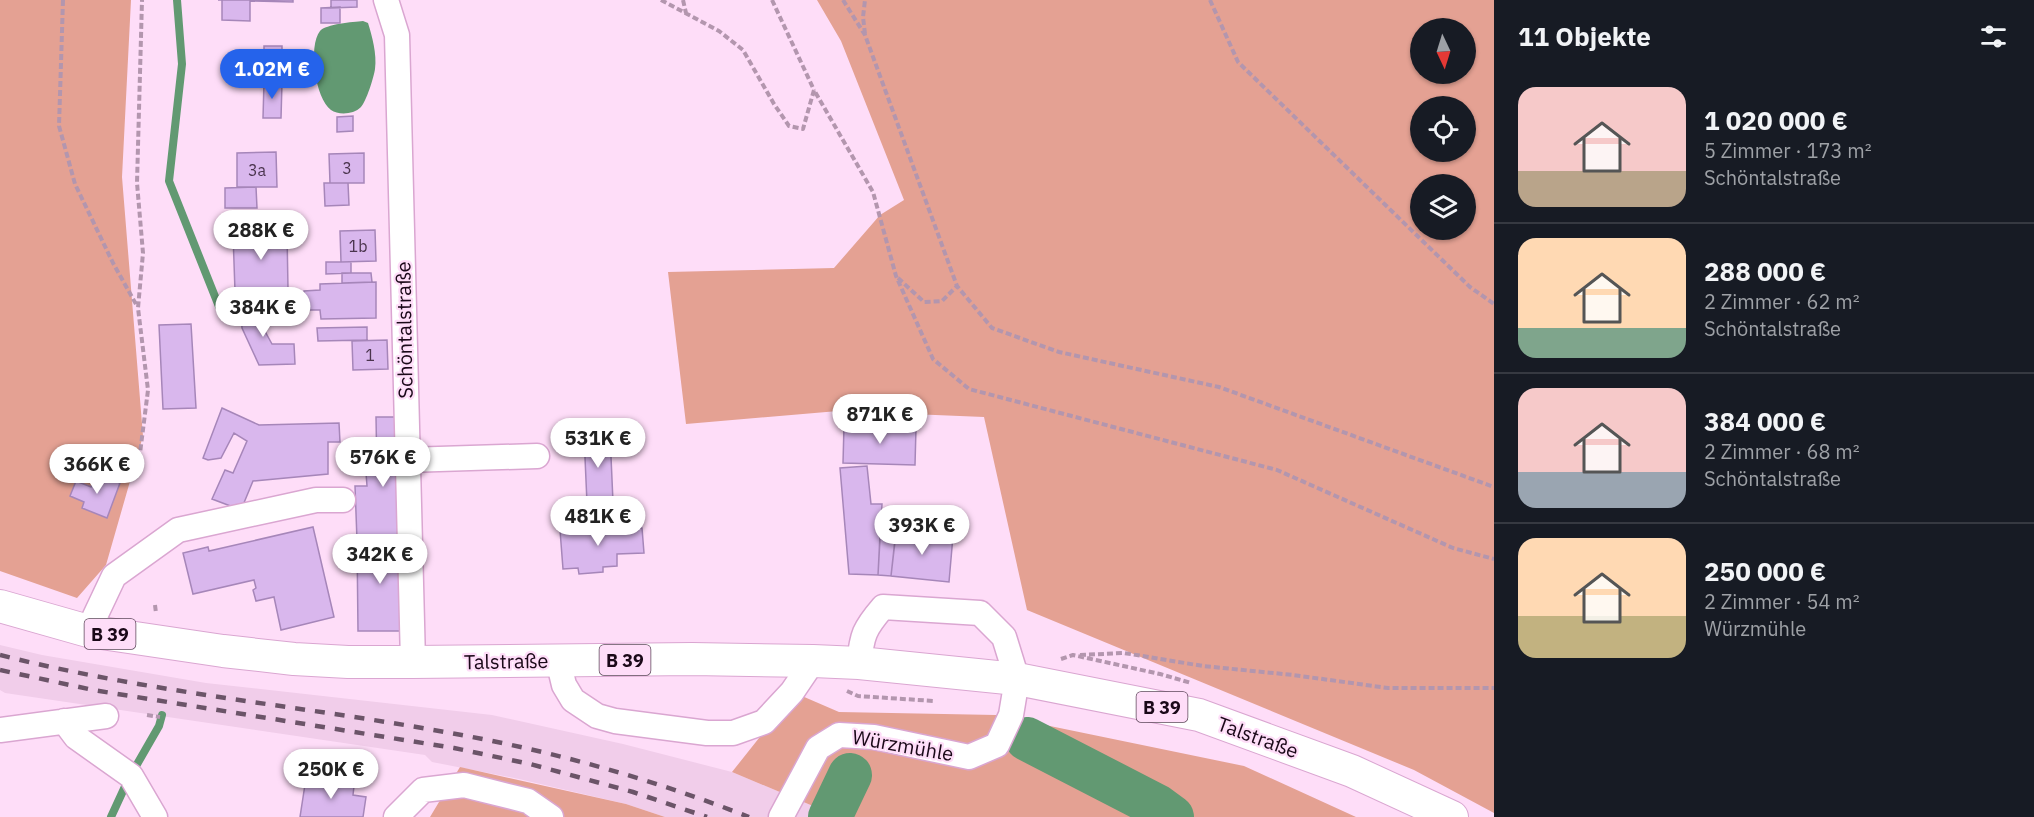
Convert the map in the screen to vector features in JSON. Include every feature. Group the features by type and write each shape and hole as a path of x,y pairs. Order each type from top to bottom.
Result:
{"main road":[{"name":"Talstraße","path":"0,606 88,630 223,651 348,662 813,661 859,663 1017,679"},
{"name":"B 39","path":"1017,679 1055,686"},
{"name":"Talstraße","path":"1055,686 1199,715 1352,771 1452,817"}],"street":[{"name":"Schöntalstraße","path":"386,0 397,35 413,662"},
{"path":"407,460 537,456"},
{"path":"88,630 114,576 178,530 315,500 343,500"},
{"path":"859,663 862,637 870,622 883,607 980,613 1004,637 1017,679"},
{"path":"558,660 564,685 573,700 597,716 615,721 707,733 733,733 764,722 792,692 813,661"},
{"name":"Würzmühle","path":"781,817 818,748 839,735 874,737 969,757 998,745 1011,716 1017,679"},
{"path":"0,730 106,716"},
{"path":"64,721 75,737 127,773 155,817"},
{"path":"396,817 423,790 464,785 528,801 551,817"}],"path":[{"path":"63,0 59,126 75,184 113,263 138,308"},
{"path":"137,477 148,390 138,308 143,253 137,183 142,0"},
{"path":"661,0 719,31 743,50 789,126 803,129 814,90"},
{"path":"683,0 686,13"},
{"path":"772,0 814,90 873,192 896,276 933,358 969,389 1276,470 1453,548 1494,559"},
{"path":"843,0 865,35 957,286 992,328 1059,352 1219,387 1494,487"},
{"path":"865,0 863,17 865,35"},
{"path":"1210,0 1238,62 1470,287 1494,304"},
{"path":"896,276 924,302 942,301 957,286"},
{"path":"155,605 156,613"},
{"path":"1055,686 1073,655 1124,653 1203,666 1388,688 1494,688"},
{"path":"837,686 858,696 933,701 943,699"},
{"path":"147,715 160,717"}],"shaded area":[{"path":"0,0 131,0 122,177 143,436 106,565 77,598 0,571"},
{"path":"817,0 1494,0 1494,813 1414,770 1027,610 984,417 838,411 686,424 668,272 834,268 880,215 904,200 841,41"},
{"path":"363,21 368,23 374,45 373,78 363,104 358,110 338,113 325,104 317,84 314,59 316,38 320,31 328,27"},
{"path":"0,645 42,655 206,683 492,715 623,744 732,772 839,817 665,817 626,804 432,762 425,755 5,693 0,690"},
{"path":"795,693 839,712 996,715 1244,766 1356,817 839,817 732,772"},
{"path":"460,767 626,804 665,817 430,817"}],"building":[{"path":"222,0 293,0 293,2 250,1 250,21 222,20"},
{"path":"331,0 357,0 357,7 331,8"},
{"path":"340,7 340,23 321,23 321,8"},
{"path":"264,46 282,46 282,76 264,76"},
{"path":"264,82 282,83 281,118 263,118"},
{"path":"353,116 353,131 337,132 337,117"},
{"path":"276,152 277,187 237,187 237,153"},
{"path":"364,153 364,183 330,183 329,154"},
{"path":"324,183 348,183 349,205 325,206"},
{"path":"256,187 257,208 225,208 225,188"},
{"path":"375,230 376,261 341,262 340,231"},
{"path":"287,232 288,289 235,291 233,234"},
{"path":"326,262 351,262 351,273 326,274"},
{"path":"342,273 371,273 372,282 342,283"},
{"path":"376,282 376,318 321,319 320,310 304,310 304,291 320,290 320,284"},
{"path":"240,300 260,301 261,324 272,344 294,344 295,364 259,365 242,328"},
{"path":"191,324 196,408 163,409 159,325"},
{"path":"367,327 367,340 318,341 317,328"},
{"path":"387,340 388,369 353,370 352,341"},
{"path":"222,408 259,425 339,423 340,442 328,442 328,474 253,481 241,510 212,499 225,470 233,473 247,441 234,433 221,458 208,460 203,458"},
{"path":"376,417 400,417 403,540 357,540 355,486 367,486 366,473 377,473"},
{"path":"844,426 916,428 915,465 843,463"},
{"path":"610,434 613,502 587,503 584,435"},
{"path":"867,466 871,504 882,504 878,575 849,574 840,468"},
{"path":"95,474 120,483 107,518 82,508 84,502 70,496 76,481 91,487"},
{"path":"881,514 898,516 891,576 878,575"},
{"path":"313,527 334,617 281,630 274,597 256,601 253,590 256,588 254,580 193,594 183,553 208,547 209,551"},
{"path":"615,527 615,530 642,528 644,553 617,554 617,566 603,567 603,572 579,574 578,568 563,569 560,530"},
{"path":"896,530 953,536 949,582 891,576"},
{"path":"357,540 403,540 403,631 358,631"},
{"path":"306,778 354,786 353,795 366,797 363,817 300,817"}],"waterway":[{"path":"177,0 182,64 169,181 220,309"},
{"path":"111,817 128,780 159,726 162,715"},
{"path":"1027,739 1157,806 1172,817"},
{"path":"830,817 850,775"}],"railway":[{"path":"0,655 113,679 399,724 531,749 641,779 749,817"},
{"path":"0,670 93,690 454,748 530,764 633,792 707,817"}]}
